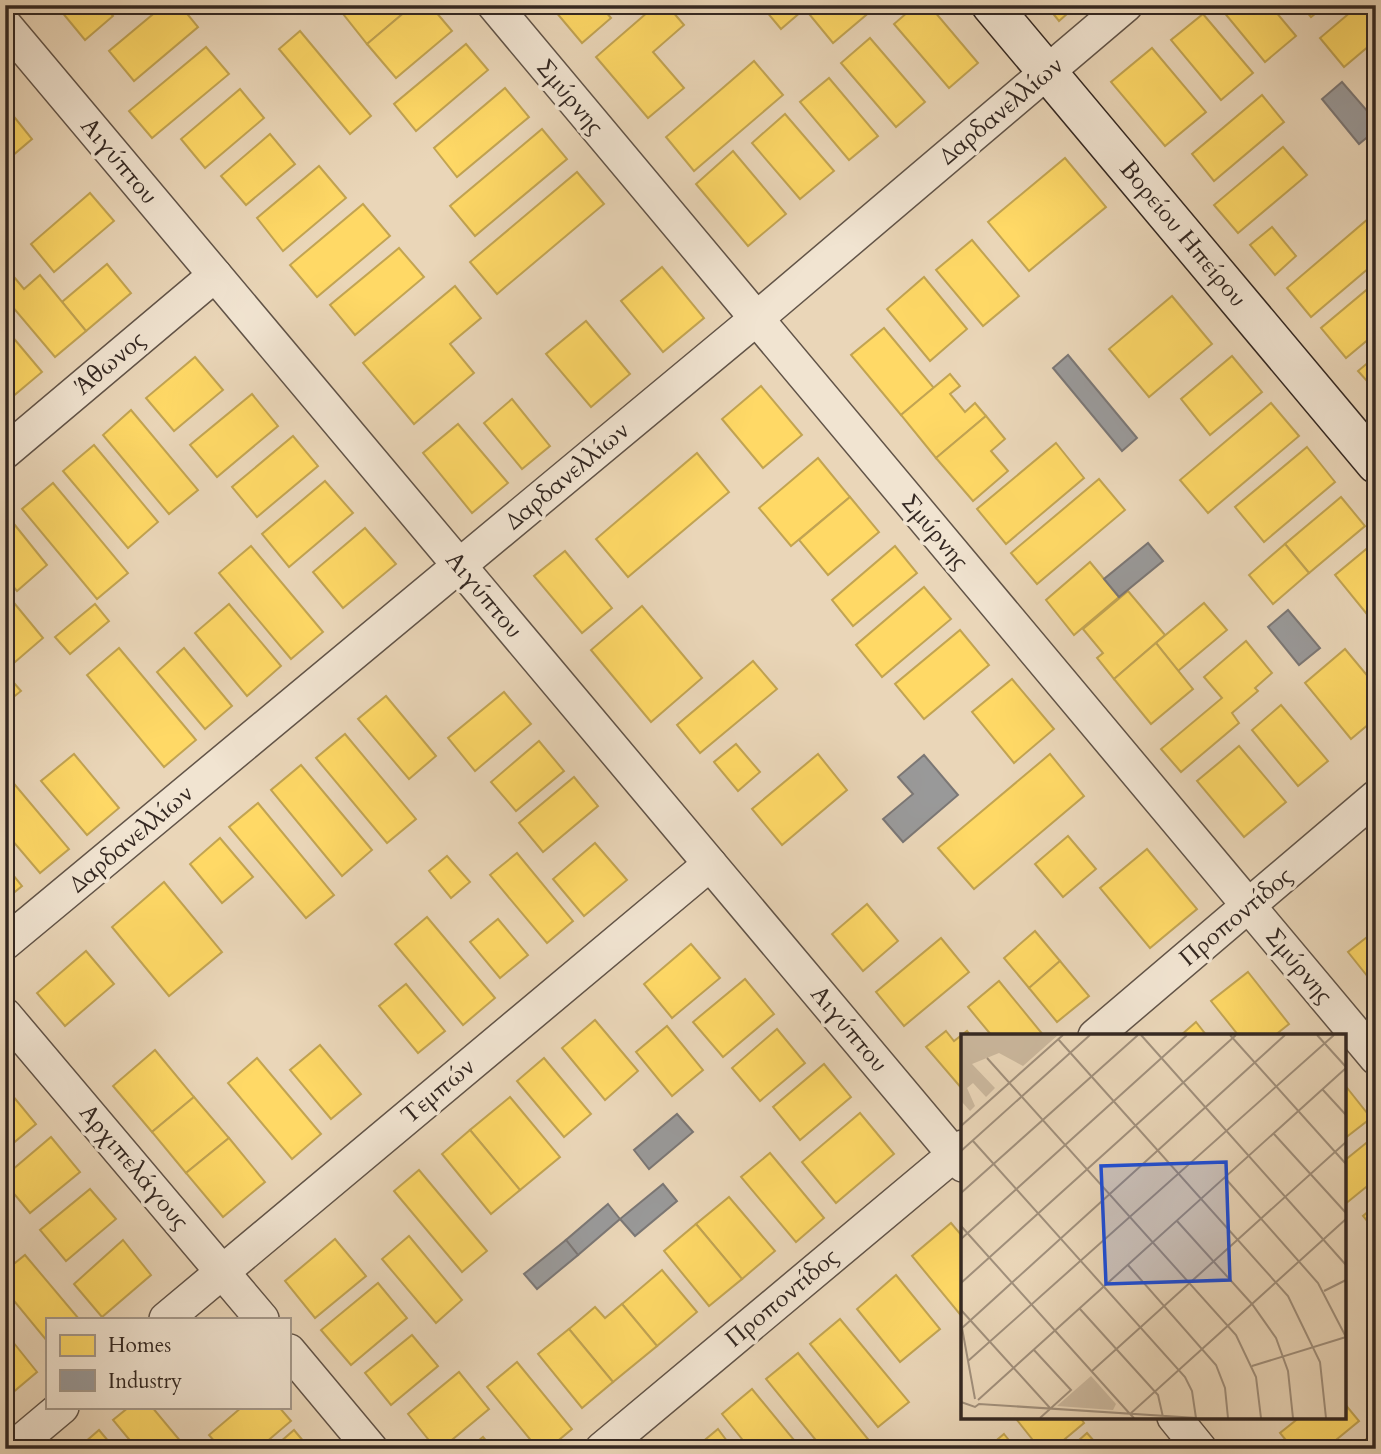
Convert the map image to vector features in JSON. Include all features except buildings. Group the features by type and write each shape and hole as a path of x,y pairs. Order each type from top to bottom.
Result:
{"street":[{"name":"Σμύρνης","path":"494,5 1376,1058"},
{"name":"Βορείου Ηπείρου","path":"990,5 1376,464"},
{"name":"Δαρδανελλίων","path":"5,943 756,319 1126,5"},
{"name":"Αιγύπτου","path":"5,24 710,864 960,1156"},
{"name":"Άθωνος","path":"5,452 215,275"},
{"name":"Προποντίδος","path":"1097,1034 1376,797"},
{"name":"Τεμπών","path":"167,1318 710,864"},
{"name":"Αρχιπελάγους","path":"5,1015 261,1318"},
{"name":"Προποντίδος","path":"602,1449 960,1156"},
{"path":"290,1352 371,1449"},
{"path":"12,1449 61,1408"}]}
